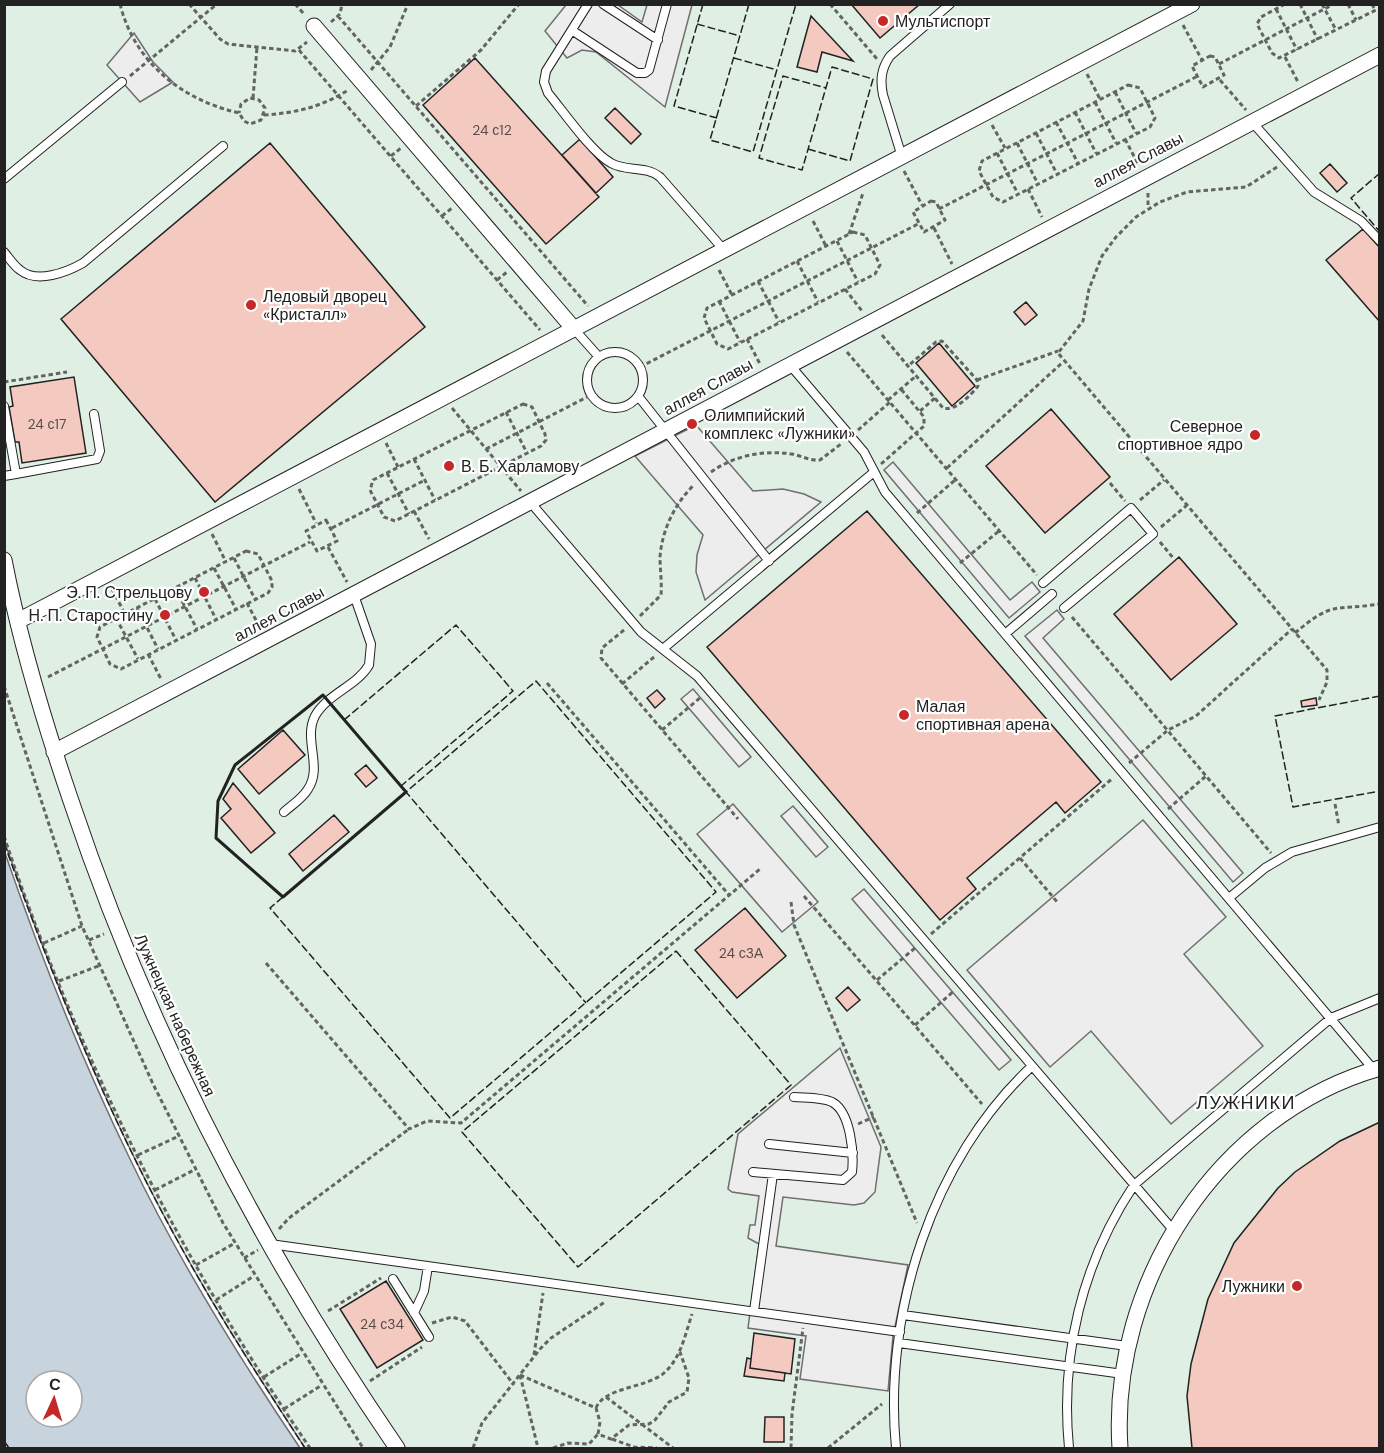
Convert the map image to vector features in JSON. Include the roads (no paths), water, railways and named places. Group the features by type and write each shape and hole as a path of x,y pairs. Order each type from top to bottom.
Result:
{"street":[{"path":"18,621 1192,4"},
{"path":"316,29 574,329"},
{"name":"аллея Славы","path":"54,752 531,503 766,375 1380,55"},
{"name":"Лужнецкая набережная","path":"4,560 18,621 54,752 117,929 178,1073 268,1244 397,1449"},
{"path":"1120,1449 1123,1374 1127,1346 1147,1284 1174,1231 1216,1173 1257,1135 1313,1097 1377,1069"}],"lane":[{"path":"588,4 546,71 544,81 548,93 604,159 623,168 651,171 660,177 718,254"},
{"path":"603,4 657,40"},
{"path":"573,31 642,74 649,70 667,4"},
{"path":"900,158 883,95 884,67 890,56 951,4"},
{"path":"4,179 122,82"},
{"path":"1252,122 1319,196 1361,221 1380,241"},
{"path":"4,252 21,271 30,274 55,275 69,271 83,263 223,146"},
{"path":"574,329 599,357"},
{"path":"614,352 621,353 629,356 640,367 643,382 638,396 626,406 610,407 596,401 591,395 588,375 599,357 614,352"},
{"path":"789,363 864,452 882,488 1330,1018 1377,1069"},
{"path":"638,396 769,561"},
{"path":"4,406 16,474"},
{"path":"4,476 97,459 100,451 94,414"},
{"path":"664,648 874,471"},
{"path":"531,503 641,632 692,670 710,690 1174,1231"},
{"path":"1043,582 1131,508 1153,534 1064,608"},
{"path":"1005,634 1052,594"},
{"path":"284,812 305,794 312,783 314,770 311,730 316,716 369,665 371,644 354,596"},
{"path":"1229,898 1277,860 1341,836 1380,827"},
{"path":"1069,1449 1069,1366 1081,1301 1097,1254 1116,1214 1134,1185 1330,1018 1380,998"},
{"path":"896,1449 895,1394 900,1332 924,1239 945,1188 989,1112 1005,1091 1032,1066"},
{"path":"753,1172 843,1180 852,1172 853,1153 849,1130 837,1107 830,1102 794,1097"},
{"path":"769,1144 853,1153"},
{"path":"753,1311 773,1174"},
{"path":"268,1244 900,1332"},
{"path":"414,1313 424,1291 428,1266"},
{"path":"393,1279 429,1336"},
{"path":"903,1315 1127,1346"},
{"path":"899,1343 1123,1374"}],"place":[{"name":"Мультиспорт","path":"883,21"},
{"name":"Ледовый дворец «Кристалл»","path":"251,305"},
{"name":"Олимпийский комплекс «Лужники»","path":"692,424"},
{"name":"Северное спортивное ядро","path":"1255,435"},
{"name":"В. Б. Харламову","path":"449,466"},
{"name":"Э. П. Стрельцову","path":"204,592"},
{"name":"Н. П. Старостину","path":"165,615"},
{"name":"Малая спортивная арена","path":"904,715"},
{"name":"Лужники","path":"1297,1286"}],"district":[{"name":"ЛУЖНИКИ","path":"1246,1103"}]}
